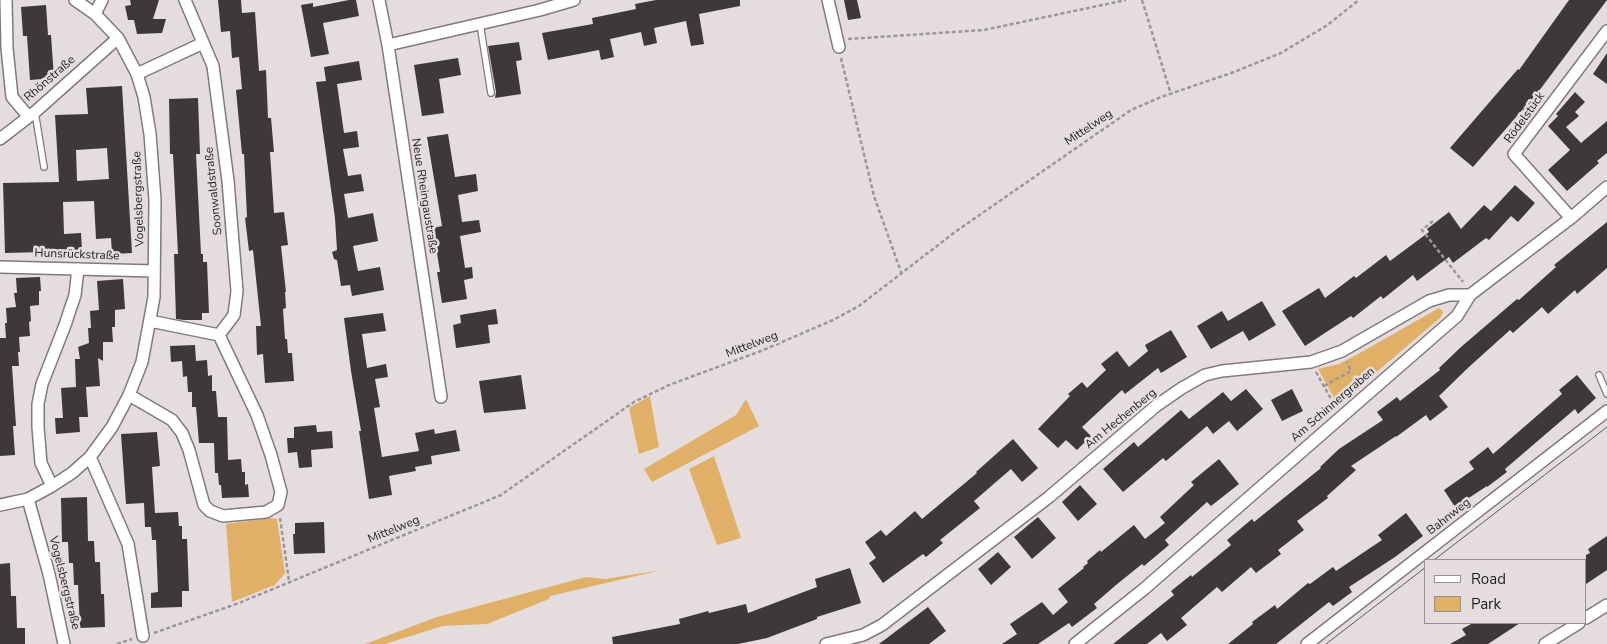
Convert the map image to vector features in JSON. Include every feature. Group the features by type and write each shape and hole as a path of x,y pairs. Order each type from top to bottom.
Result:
{"street":[{"path":"6,0 7,48 12,97 32,114"},
{"name":"Vogelsbergstraße","path":"0,505 28,499 72,473 90,457 112,427 129,395 142,362 154,297 155,200 150,134 144,97 137,74 118,38 95,14 75,0"},
{"path":"95,14 102,0"},
{"name":"Soonwaldstraße","path":"185,0 213,66 228,181 237,291 234,315 219,335"},
{"name":"Neue Rheingaustraße","path":"379,0 388,45 441,397"},
{"path":"388,45 480,24 540,5 574,0"},
{"path":"828,0 838,43"},
{"name":"Rödelstück","path":"1572,218 1514,154 1607,31"},
{"name":"Rhönstraße","path":"0,139 32,114 118,38"},
{"path":"137,74 203,43"},
{"name":"Am Schinnergraben","path":"1075,644 1144,589 1457,316 1471,294 1572,218 1607,187"},
{"name":"Hunsrückstraße","path":"1,268 154,271"},
{"path":"52,486 41,463 38,404 42,384 75,295 78,269"},
{"name":"Am Hechenberg","path":"826,644 863,635 882,625 1049,497 1105,449 1182,388 1206,375 1222,371 1311,362 1342,351 1429,301 1449,295 1471,294"},
{"path":"129,395 172,420 182,433 204,505 210,511 223,516 266,512 278,505 281,492 271,455 257,415 219,335 150,321"},
{"name":"Bahnweg","path":"1307,644 1607,411"},
{"path":"90,457 128,544 143,636"},
{"name":"Vogelsbergstraße","path":"28,499 49,574 64,644"},
{"path":"1587,617 1607,605"},
{"path":"1545,644 1577,624"}],"lane":[{"path":"480,24 491,93"},
{"path":"32,114 44,167"},
{"path":"1599,374 1607,394"}],"path":[{"path":"901,272 874,196 838,43 984,30 1126,0"},
{"path":"1142,0 1170,91"},
{"name":"Mittelweg","path":"117,644 239,603 501,495 634,402 669,385 761,351 833,320 859,306 954,232 1131,110 1281,53 1326,26 1359,0"},
{"path":"1433,221 1422,230 1471,294"},
{"path":"1324,386 1351,371 1342,351"},
{"path":"1311,362 1341,416"},
{"path":"278,505 289,581"}],"green space":[{"path":"1439,308 1443,313 1440,318 1338,405 1318,369 1339,364"},
{"path":"650,396 659,447 639,454 629,408"},
{"path":"746,399 759,426 652,482 644,469 736,415"},
{"path":"714,456 741,538 717,545 689,469"},
{"path":"271,518 277,519 285,573 275,585 232,602 226,524"},
{"path":"662,570 550,596 549,599 487,624 443,626 385,644 365,644 437,617 586,577 605,579"}],"building":[{"path":"130,0 159,0 153,19 166,19 162,33 137,34 134,20 128,20 125,6 131,5"},
{"path":"218,0 241,0 242,13 255,12 259,71 266,70 268,118 271,118 274,152 270,152 274,213 284,212 288,245 281,246 286,292 286,308 283,309 285,339 287,339 288,353 292,353 294,381 265,383 263,354 257,355 256,326 261,326 253,250 249,251 245,218 247,217 244,154 242,154 236,90 242,89 239,57 232,58 230,31 221,32"},
{"path":"356,0 359,16 323,23 329,54 311,57 301,5 313,3 313,7"},
{"path":"656,0 740,0 740,6 699,14 704,44 691,46 686,21 654,28 657,43 644,46 641,32 610,39 614,57 601,60 599,50 548,60 542,33 593,24 592,18 636,9 635,4"},
{"path":"844,0 857,0 861,18 848,20"},
{"path":"1569,0 1607,0 1524,111 1523,109 1473,167 1450,148 1519,70"},
{"path":"46,5 48,35 51,35 54,78 30,80 27,36 23,36 21,7"},
{"path":"519,42 522,60 516,61 521,94 495,98 496,92 488,46"},
{"path":"1607,53 1607,84 1593,74"},
{"path":"458,58 461,75 439,79 444,113 422,116 414,65"},
{"path":"359,61 362,80 337,84 344,133 357,131 359,147 343,149 348,176 361,174 364,191 344,194 348,218 373,213 378,241 353,246 358,271 380,267 384,290 352,296 350,285 341,286 337,260 334,259 332,252 337,250 335,218 316,82 326,81 324,67"},
{"path":"122,86 132,253 112,254 111,238 96,239 94,201 63,202 64,234 81,233 82,251 5,253 3,183 59,182 55,115 88,114 86,88","holes":["107,148 109,179 77,181 76,150"]},
{"path":"1575,92 1585,102 1575,112 1579,116 1566,127 1581,143 1607,121 1607,153 1597,161 1599,163 1567,191 1548,170 1570,150 1548,126 1558,116 1556,114"},
{"path":"198,98 200,154 196,154 201,254 203,254 203,262 207,262 209,313 202,313 202,320 184,320 176,319 174,254 178,254 173,154 170,154 169,99"},
{"path":"448,134 455,177 476,174 478,191 458,195 462,222 479,220 481,232 460,236 465,268 472,267 473,278 464,280 467,299 442,303 437,272 440,272 433,228 442,226 427,137"},
{"path":"1515,185 1535,203 1518,222 1511,216 1489,240 1486,238 1453,263 1449,257 1417,281 1413,275 1383,299 1381,296 1353,318 1351,316 1305,346 1282,311 1319,288 1325,298 1354,276 1356,278 1386,255 1390,261 1429,232 1427,229 1449,212 1461,229 1484,205 1491,211"},
{"path":"1607,222 1607,268 1577,294 1575,290 1548,314 1542,307 1513,333 1510,330 1439,396 1448,407 1430,421 1426,415 1351,466 1356,470 1327,496 1328,498 1297,521 1304,530 1278,550 1281,554 1256,573 1251,567 1222,592 1217,587 1181,618 1187,625 1167,641 1161,633 1147,644 1113,644 1174,595 1171,591 1191,575 1192,577 1231,545 1227,540 1252,519 1254,522 1321,468 1339,449 1383,420 1377,412 1397,397 1400,401 1440,370 1439,368 1461,347 1517,299 1519,300 1556,267 1554,265"},
{"path":"40,277 39,305 30,306 30,336 19,337 19,366 12,366 16,426 13,426 15,455 0,456 0,338 6,338 6,308 16,307 14,293 17,293 16,278"},
{"path":"123,279 125,309 115,310 115,327 112,327 113,342 103,342 103,361 98,358 100,386 86,387 88,417 79,417 80,432 56,434 55,418 63,418 61,388 76,387 75,359 80,359 78,347 89,343 88,328 91,328 90,311 99,310 97,281"},
{"path":"1262,301 1276,325 1249,341 1243,331 1211,349 1197,326 1222,311 1228,321"},
{"path":"496,309 498,324 488,325 490,343 456,348 453,325 461,323 460,315"},
{"path":"383,313 386,331 362,334 367,368 386,364 388,377 375,379 380,407 374,408 382,457 419,451 415,433 434,429 435,434 456,430 460,451 431,456 432,464 415,467 416,471 389,476 392,495 369,499 344,318"},
{"path":"1171,330 1187,357 1161,373 1158,368 1125,394 1122,390 1082,427 1091,436 1077,450 1066,440 1058,448 1038,429 1070,396 1068,394 1082,382 1087,388 1106,370 1101,364 1117,351 1129,367 1148,351 1145,345"},
{"path":"195,345 196,361 207,360 208,376 212,375 212,391 216,391 218,417 227,417 228,460 241,459 242,472 245,472 245,485 248,484 249,497 222,498 218,473 215,473 214,443 199,443 196,407 192,407 192,392 188,392 187,376 183,377 182,361 171,362 170,346"},
{"path":"521,375 526,409 484,413 479,381"},
{"path":"1577,375 1596,398 1578,414 1575,409 1505,469 1507,472 1455,507 1444,490 1474,469 1469,462 1488,447 1493,454 1562,394 1559,390"},
{"path":"1246,389 1263,409 1237,431 1229,421 1213,434 1207,426 1166,461 1163,458 1123,492 1103,469 1134,442 1138,447 1181,410 1189,419 1223,392 1231,401"},
{"path":"1292,389 1303,411 1282,421 1271,400"},
{"path":"316,425 317,432 332,431 333,448 311,450 312,467 299,468 297,452 288,453 287,438 294,438 294,427"},
{"path":"157,432 160,466 152,467 155,513 178,512 179,526 182,526 182,539 187,539 189,591 182,591 182,607 151,608 151,593 158,592 156,540 152,540 151,527 145,527 144,503 126,504 121,434"},
{"path":"1013,439 1038,468 1022,482 1011,469 974,501 980,508 940,540 943,543 926,557 923,554 883,583 869,563 876,558 865,542 881,530 886,536 915,511 922,519 977,473"},
{"path":"1219,459 1239,484 1211,506 1207,502 1165,540 1169,545 1144,566 1142,564 1094,604 1097,608 1072,627 1069,623 1038,644 1002,644 1017,634 1010,624 1042,602 1053,615 1068,602 1058,589 1084,568 1088,563 1087,561 1100,550 1101,552 1134,525 1145,539 1165,523 1160,517 1194,485 1191,482"},
{"path":"1080,485 1097,504 1078,521 1062,502"},
{"path":"87,497 88,541 94,541 95,562 100,562 101,594 104,594 105,627 80,628 78,585 74,585 73,563 69,563 68,542 62,542 61,498"},
{"path":"1406,513 1423,536 1349,587 1352,592 1333,606 1329,602 1276,644 1228,644 1253,624 1252,622 1275,605 1277,609 1308,583 1310,584 1333,567 1336,571 1382,540 1378,535"},
{"path":"1038,517 1056,538 1032,559 1014,537"},
{"path":"324,522 325,553 294,554 293,534 295,534 295,523"},
{"path":"1607,536 1607,570 1587,583 1586,555 1590,553 1588,549"},
{"path":"998,552 1011,567 991,585 978,569"},
{"path":"10,563 11,596 16,596 17,628 25,628 25,644 0,644 0,564"},
{"path":"850,568 861,603 817,617 817,619 767,638 738,644 613,644 612,637 680,624 679,619 708,611 709,613 746,604 748,613 817,587 815,579"},
{"path":"928,607 946,631 929,644 879,644"},
{"path":"1471,624 1518,624 1488,644 1450,644 1466,635 1462,629"}],"tram line":[{"path":"1435,559 1607,427"},
{"path":"1326,644 1424,569"}]}
